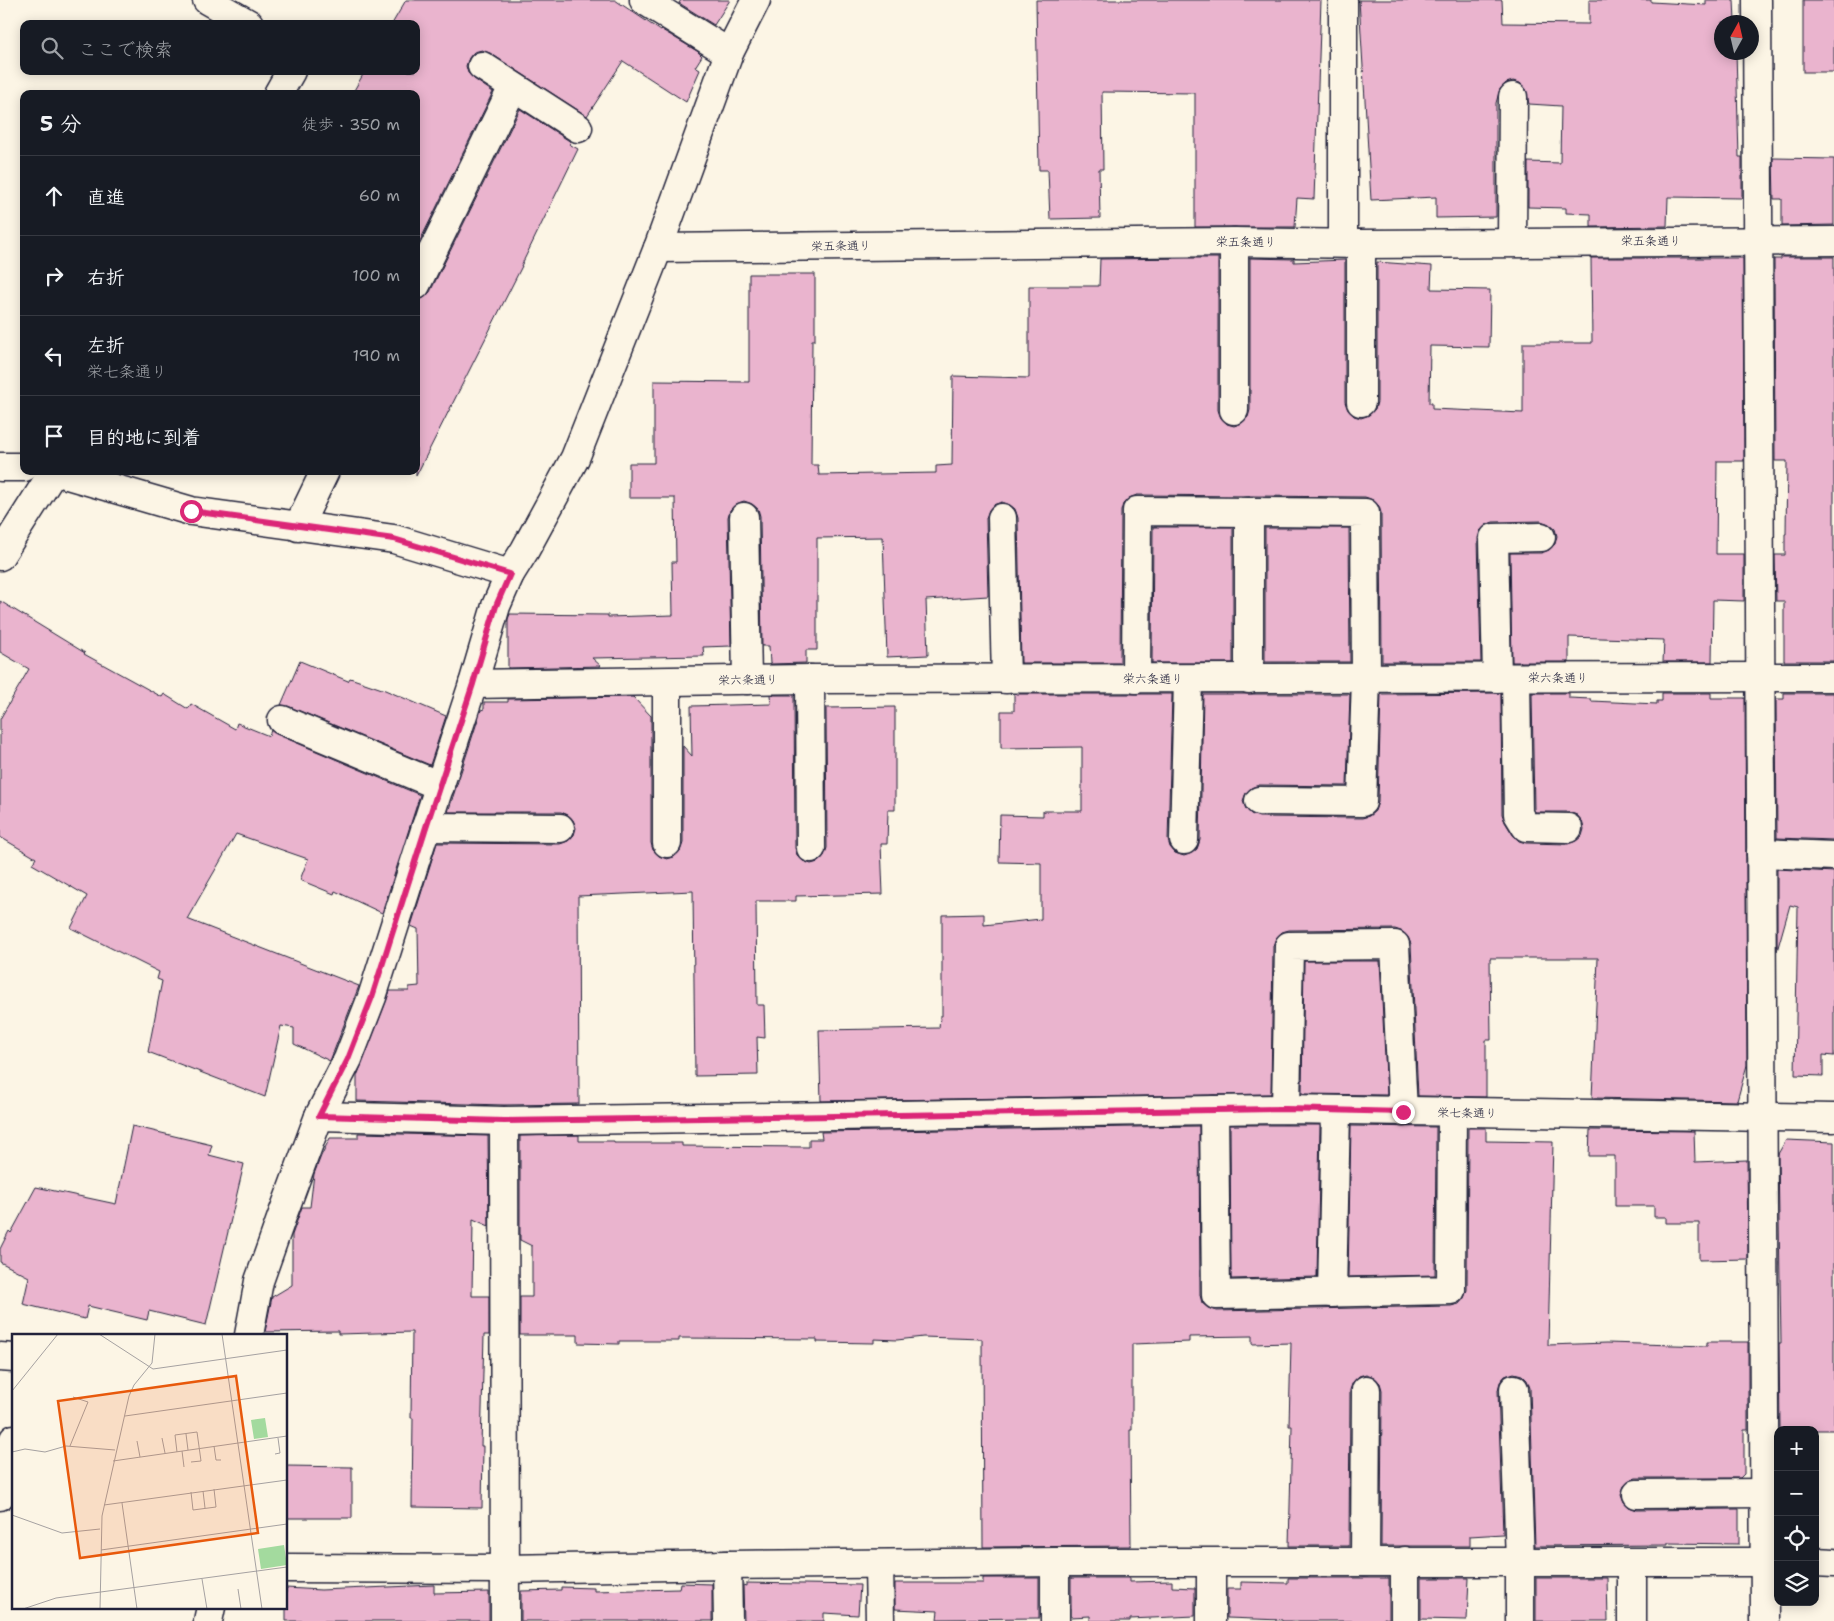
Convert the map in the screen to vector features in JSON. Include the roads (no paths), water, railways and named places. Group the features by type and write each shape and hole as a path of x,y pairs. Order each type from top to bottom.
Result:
{"street":[{"path":"207,0 242,20"},
{"path":"644,0 730,53"},
{"path":"248,1334 259,1281 319,1116 348,1059 372,997 473,684 496,606 510,574 576,458 658,248 730,53 756,0"},
{"path":"1343,0 1360,402"},
{"path":"1757,0 1762,677 1764,1493 1771,1562 1765,1621"},
{"path":"482,66 578,128"},
{"path":"280,90 289,75"},
{"path":"420,277 513,87"},
{"path":"1512,242 1513,97"},
{"name":"栄五条通り","path":"658,248 1234,242 1834,241"},
{"path":"1234,242 1234,410"},
{"path":"0,467 20,468"},
{"path":"0,556 51,475"},
{"path":"68,475 191,511 394,539 510,574"},
{"path":"298,527 323,475"},
{"path":"1136,679 1137,511 1366,513 1366,678 1362,802 1259,801"},
{"path":"1249,512 1249,679"},
{"path":"744,517 747,680"},
{"path":"1002,518 1006,679"},
{"path":"1541,537 1494,538 1518,814 1526,827 1568,828"},
{"name":"栄六条通り","path":"473,684 810,679 1834,677"},
{"path":"810,679 811,848"},
{"path":"1184,840 1188,679"},
{"path":"667,682 667,843"},
{"path":"282,720 440,786"},
{"path":"426,827 560,828"},
{"path":"1761,854 1834,856"},
{"path":"1286,1109 1289,946 1395,945 1403,1112"},
{"name":"栄七条通り","path":"319,1116 504,1121 1286,1109 1834,1118"},
{"path":"1214,1110 1216,1295 1451,1290 1452,1112"},
{"path":"1332,1293 1336,1111"},
{"path":"504,1121 505,1621"},
{"path":"1514,1389 1520,1562 1520,1621"},
{"path":"1365,1562 1366,1390"},
{"path":"0,1496 12,1447"},
{"path":"1637,1494 1764,1493"},
{"path":"1404,1621 1405,1561"},
{"path":"288,1568 505,1569 1055,1562 1771,1562"},
{"path":"1055,1562 1055,1621"},
{"path":"1819,1562 1834,1563"},
{"path":"1211,1563 1211,1621"},
{"path":"1632,1563 1632,1621"},
{"path":"727,1565 728,1621"},
{"path":"879,1565 880,1621"},
{"path":"208,1621 211,1608"}]}
